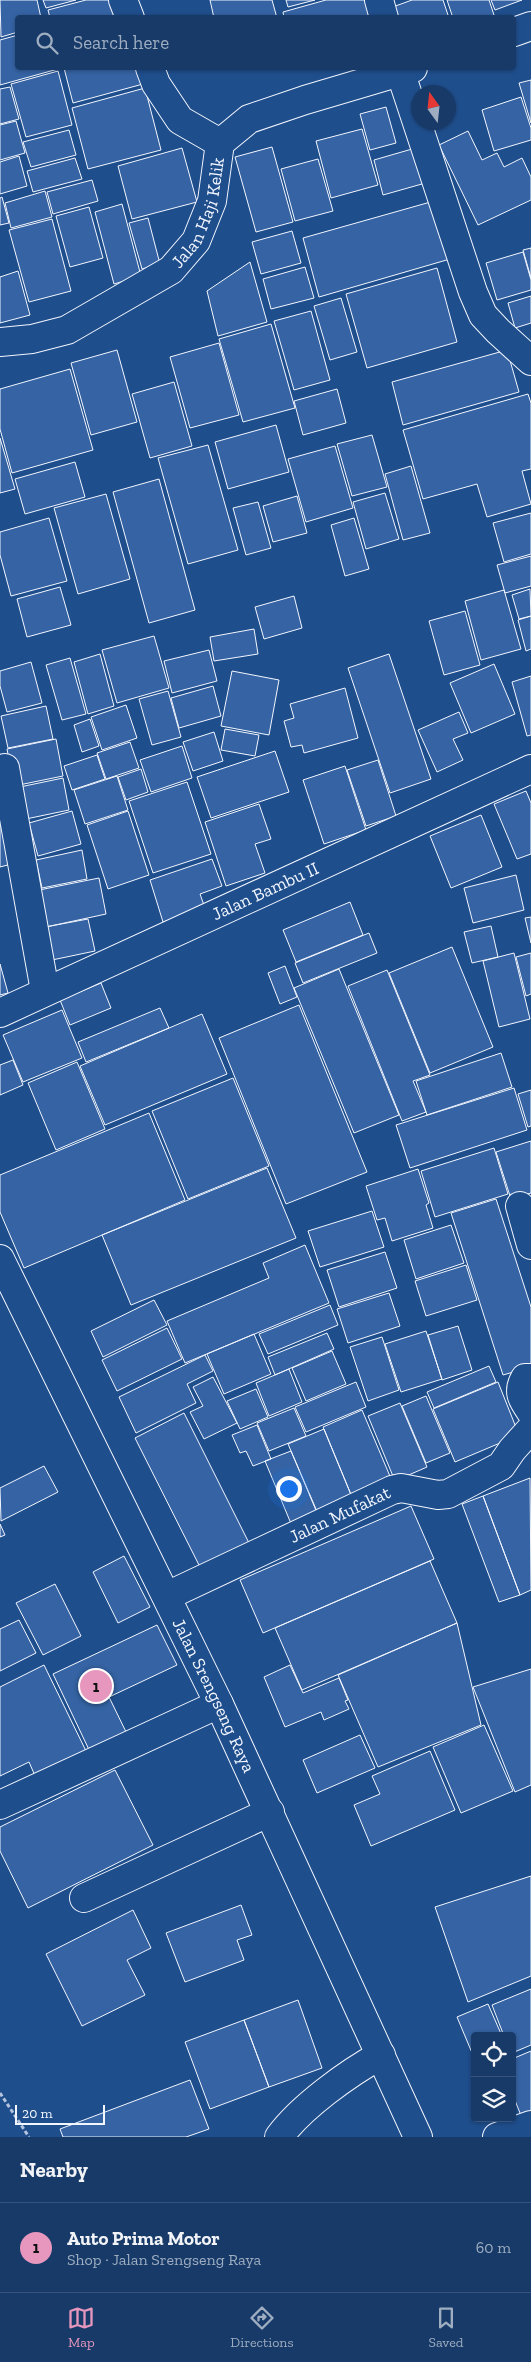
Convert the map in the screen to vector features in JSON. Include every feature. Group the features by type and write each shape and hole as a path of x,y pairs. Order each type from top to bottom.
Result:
{"street":[{"path":"123,0 129,15"},
{"path":"379,0 383,15"},
{"path":"516,31 531,26"},
{"path":"151,70 156,84 180,120 220,144"},
{"name":"Jalan Haji Kelik","path":"0,342 32,339 67,330 171,270 196,241 212,201 220,144 249,119 401,70"},
{"path":"404,70 470,283 483,315 498,332 531,361"},
{"path":"5,768 45,991"},
{"name":"Jalan Bambu II","path":"0,1013 531,769"},
{"path":"520,1206 531,1245"},
{"name":"Jalan Srengseng Raya","path":"0,1260 219,1704 418,2137"},
{"path":"531,1378 525,1378 520,1387 520,1395 531,1412"},
{"name":"Jalan Mufakat","path":"167,1596 392,1490 400,1488 438,1495 448,1494 502,1466 512,1450 531,1429"},
{"path":"0,1805 219,1704"},
{"path":"84,1898 270,1812"},
{"path":"279,2137 296,2117 356,2069 381,2055"},
{"path":"497,2137 531,2125"}],"path":[{"path":"0,2093 29,2137"}],"building":[{"path":"0,0 37,0 40,15 15,15 15,33 1,37"},
{"path":"43,0 76,0 46,8"},
{"path":"86,0 114,0 118,15 49,15 48,10"},
{"path":"210,0 272,0 276,15 213,15"},
{"path":"286,0 315,0 288,7"},
{"path":"326,0 372,0 376,15 284,15 283,12"},
{"path":"412,0 443,0 448,15 393,15 390,8"},
{"path":"447,0 489,0 494,15 452,15"},
{"path":"491,0 522,0 495,10"},
{"path":"15,36 15,70 54,70 0,85 0,40"},
{"path":"65,70 140,70 143,84 73,103"},
{"path":"58,71 72,125 26,137 11,84"},
{"path":"531,80 531,123 519,83"},
{"path":"10,87 19,119 0,124 0,89"},
{"path":"145,88 161,150 88,169 72,108"},
{"path":"521,97 531,128 531,140 494,151 482,110"},
{"path":"386,107 396,143 370,150 360,114"},
{"path":"16,121 25,153 0,160 0,125"},
{"path":"362,129 378,185 331,198 316,141"},
{"path":"69,130 76,155 31,167 23,142"},
{"path":"468,131 482,160 497,153 504,167 522,158 531,177 531,200 478,225 439,145"},
{"path":"272,147 293,222 256,232 235,157"},
{"path":"419,147 429,182 383,195 374,160"},
{"path":"182,148 197,202 132,219 118,166"},
{"path":"19,156 27,186 0,194 0,162"},
{"path":"75,158 82,179 33,192 27,171"},
{"path":"318,159 333,211 295,221 281,169"},
{"path":"92,180 98,201 53,214 47,192"},
{"path":"45,191 52,217 11,228 5,203"},
{"path":"2,197 9,223 0,225 0,198"},
{"path":"434,201 450,259 319,297 303,238"},
{"path":"122,204 141,276 114,284 95,212"},
{"path":"89,207 103,258 70,267 56,216"},
{"path":"148,218 160,264 142,269 129,223"},
{"path":"52,219 71,291 29,302 9,230"},
{"path":"292,231 301,263 261,274 252,242"},
{"path":"531,248 531,278 523,250"},
{"path":"523,252 531,280 531,290 497,300 486,263"},
{"path":"250,262 267,322 218,336 207,291"},
{"path":"305,267 314,298 271,309 263,279"},
{"path":"437,268 457,342 367,368 346,294"},
{"path":"18,271 30,315 0,323 0,277"},
{"path":"531,296 531,323 515,328 508,303"},
{"path":"341,298 357,352 330,360 314,306"},
{"path":"311,311 330,380 294,390 274,321"},
{"path":"271,324 295,408 243,422 219,339"},
{"path":"219,343 239,415 190,428 170,357"},
{"path":"117,350 137,422 91,435 71,363"},
{"path":"507,350 519,392 403,425 392,382"},
{"path":"70,369 93,450 12,473 0,429 0,389"},
{"path":"174,382 192,446 150,458 132,394"},
{"path":"337,389 346,423 303,435 294,401"},
{"path":"528,394 531,403 531,469 522,471 531,504 487,517 477,484 423,499 403,430"},
{"path":"276,425 289,472 228,489 215,442"},
{"path":"372,435 387,487 352,496 337,444"},
{"path":"0,438 15,489 0,493"},
{"path":"208,445 238,550 188,564 158,458"},
{"path":"335,446 353,508 306,522 288,459"},
{"path":"75,462 85,497 25,514 15,479"},
{"path":"411,466 430,533 403,540 385,474"},
{"path":"159,479 195,610 149,623 113,492"},
{"path":"385,493 399,539 366,549 353,502"},
{"path":"106,494 130,579 78,594 54,508"},
{"path":"297,496 307,533 273,542 263,506"},
{"path":"258,502 271,548 246,555 233,508"},
{"path":"531,513 531,554 504,562 493,523"},
{"path":"49,518 67,581 11,596 0,555 0,532"},
{"path":"354,518 369,569 345,576 331,525"},
{"path":"531,556 531,586 505,593 497,565"},
{"path":"60,587 71,625 27,637 17,599"},
{"path":"530,589 531,616 519,619 512,595"},
{"path":"504,590 521,649 481,660 465,601"},
{"path":"294,596 302,628 264,639 255,607"},
{"path":"465,611 480,665 444,675 429,621"},
{"path":"531,616 531,649 526,651 518,620"},
{"path":"254,629 258,654 214,661 210,637"},
{"path":"154,636 169,688 117,703 102,650"},
{"path":"209,650 217,681 172,693 164,661"},
{"path":"100,654 114,706 88,714 74,662"},
{"path":"389,654 431,779 390,793 348,668"},
{"path":"70,658 86,714 62,720 46,665"},
{"path":"31,662 42,703 7,712 0,686 0,671"},
{"path":"494,664 515,714 471,733 450,683"},
{"path":"232,671 279,680 269,735 221,726"},
{"path":"531,676 531,735 527,736 512,682"},
{"path":"213,686 221,716 179,728 171,698"},
{"path":"345,688 358,738 304,753 302,745 291,747 284,721 294,718 290,704"},
{"path":"168,691 181,737 152,745 139,699"},
{"path":"126,705 137,738 102,750 91,717"},
{"path":"46,706 53,739 8,748 1,716"},
{"path":"459,712 468,733 453,739 463,760 437,772 418,730"},
{"path":"90,719 99,746 82,752 74,725"},
{"path":"225,729 259,735 255,756 221,750"},
{"path":"214,732 223,761 193,771 183,742"},
{"path":"56,739 63,776 14,786 7,749"},
{"path":"130,742 139,768 106,779 97,753"},
{"path":"182,746 192,778 151,792 140,760"},
{"path":"275,751 289,792 211,818 197,777"},
{"path":"97,755 105,779 72,790 64,766"},
{"path":"378,760 396,816 366,826 347,770"},
{"path":"345,766 366,830 324,844 303,780"},
{"path":"141,769 148,792 126,800 118,777"},
{"path":"117,776 128,810 85,824 74,790"},
{"path":"63,778 69,810 21,820 15,788"},
{"path":"187,782 211,854 153,873 129,801"},
{"path":"526,791 531,803 531,854 517,859 494,804"},
{"path":"0,804 19,862 0,867"},
{"path":"259,804 271,839 255,844 265,873 226,886 205,822"},
{"path":"72,811 81,844 38,856 29,823"},
{"path":"128,811 149,875 108,889 87,825"},
{"path":"481,815 502,867 451,888 430,836"},
{"path":"82,850 87,879 42,888 36,860"},
{"path":"212,859 222,886 200,894 205,908 163,922 150,880"},
{"path":"516,875 524,910 473,923 464,888"},
{"path":"99,878 106,914 46,927 39,890"},
{"path":"350,902 363,935 296,962 283,930"},
{"path":"531,917 531,943 525,918"},
{"path":"88,919 95,951 52,960 45,927"},
{"path":"491,926 498,957 472,963 464,932"},
{"path":"369,933 377,953 303,983 295,963"},
{"path":"452,947 493,1047 430,1073 389,973"},
{"path":"514,953 530,1019 499,1027 483,961"},
{"path":"531,953 531,994 526,996 516,957"},
{"path":"0,964 8,993 0,995"},
{"path":"285,966 297,997 280,1004 268,973"},
{"path":"339,969 399,1115 354,1133 294,988"},
{"path":"387,970 430,1075 413,1081 426,1112 402,1121 348,986"},
{"path":"101,983 111,1008 70,1025 60,1000"},
{"path":"299,1005 367,1172 286,1204 219,1038"},
{"path":"160,1008 169,1028 86,1062 78,1042"},
{"path":"62,1010 82,1058 23,1082 3,1035"},
{"path":"202,1014 227,1074 105,1125 80,1066"},
{"path":"501,1053 512,1087 427,1115 416,1081"},
{"path":"13,1060 23,1085 0,1095 0,1065"},
{"path":"77,1062 105,1129 56,1150 28,1083"},
{"path":"233,1078 269,1166 188,1199 152,1111"},
{"path":"514,1088 527,1130 410,1168 396,1125"},
{"path":"531,1090 531,1126 528,1127 518,1094"},
{"path":"149,1113 185,1200 24,1268 0,1212 0,1175"},
{"path":"531,1141 531,1193 511,1199 496,1152"},
{"path":"494,1148 508,1194 435,1217 421,1171"},
{"path":"267,1168 296,1238 131,1305 102,1235"},
{"path":"418,1169 429,1203 426,1205 433,1228 392,1241 385,1218 377,1220 366,1186"},
{"path":"496,1199 531,1307 531,1367 503,1375 451,1213"},
{"path":"372,1211 384,1247 320,1267 308,1231"},
{"path":"451,1225 464,1263 416,1279 404,1240"},
{"path":"305,1245 329,1303 185,1363 167,1321 269,1278 263,1263"},
{"path":"385,1252 397,1288 339,1307 327,1270"},
{"path":"466,1265 477,1300 426,1316 415,1281"},
{"path":"389,1293 400,1326 348,1343 337,1309"},
{"path":"154,1300 167,1325 103,1357 91,1331"},
{"path":"330,1305 338,1325 268,1354 259,1334"},
{"path":"458,1326 472,1370 442,1380 428,1335"},
{"path":"167,1328 182,1359 117,1391 102,1360"},
{"path":"426,1331 442,1379 401,1392 385,1344"},
{"path":"327,1333 334,1349 275,1375 268,1357"},
{"path":"254,1334 271,1374 224,1394 207,1354"},
{"path":"382,1337 399,1390 368,1401 350,1347"},
{"path":"332,1351 346,1384 306,1401 292,1368"},
{"path":"205,1355 213,1371 187,1384 196,1403 136,1433 119,1397"},
{"path":"489,1366 496,1382 434,1408 427,1392"},
{"path":"289,1369 302,1402 269,1416 256,1383"},
{"path":"213,1377 237,1423 204,1439 190,1412 203,1406 193,1387"},
{"path":"356,1382 366,1407 306,1432 295,1407"},
{"path":"498,1382 519,1435 455,1462 433,1409"},
{"path":"256,1389 268,1417 240,1429 227,1401"},
{"path":"426,1396 450,1453 426,1463 402,1406"},
{"path":"400,1403 427,1467 395,1481 368,1416"},
{"path":"294,1408 306,1436 269,1451 257,1423"},
{"path":"362,1410 392,1481 352,1497 323,1427"},
{"path":"184,1413 250,1545 201,1569 135,1438"},
{"path":"257,1425 271,1459 253,1466 246,1451 240,1453 232,1435"},
{"path":"324,1429 354,1502 319,1516 288,1444"},
{"path":"291,1451 318,1515 292,1526 265,1461"},
{"path":"44,1466 58,1492 1,1521 0,1488"},
{"path":"530,1478 531,1590 520,1595 483,1496"},
{"path":"483,1496 520,1595 499,1602 462,1504"},
{"path":"411,1506 434,1559 263,1633 240,1580"},
{"path":"0,1524 5,1535 0,1537"},
{"path":"124,1556 150,1607 118,1623 93,1572"},
{"path":"430,1561 457,1623 302,1690 275,1628"},
{"path":"55,1584 81,1636 43,1655 16,1603"},
{"path":"19,1620 36,1653 0,1671 0,1629"},
{"path":"457,1623 481,1725 378,1767 338,1675"},
{"path":"157,1625 177,1665 109,1697 129,1738 92,1756 53,1674"},
{"path":"44,1665 87,1753 36,1778 29,1762 0,1776 0,1687"},
{"path":"290,1665 303,1693 339,1678 348,1700 345,1701 349,1709 324,1720 321,1712 285,1727 264,1677"},
{"path":"531,1669 531,1785 515,1792 473,1687"},
{"path":"484,1725 513,1791 461,1813 433,1747"},
{"path":"360,1735 375,1768 317,1793 303,1760"},
{"path":"430,1751 455,1810 371,1846 354,1805 380,1794 372,1776"},
{"path":"115,1770 153,1845 28,1908 0,1851 0,1827"},
{"path":"531,1876 531,1976 468,2002 435,1907"},
{"path":"241,1905 252,1935 237,1940 244,1960 185,1982 166,1933"},
{"path":"133,1910 151,1948 127,1960 145,1995 82,2026 46,1954"},
{"path":"531,1989 531,2045 516,2051 516,2032 502,2032 492,2005"},
{"path":"298,2000 322,2068 269,2087 244,2020"},
{"path":"488,2004 500,2032 471,2032 471,2050 457,2017"},
{"path":"244,2020 269,2087 210,2109 185,2042"},
{"path":"531,2051 531,2114 522,2118 516,2103 516,2057"},
{"path":"190,2080 209,2129 186,2137 63,2137 60,2129"}],"place":[{"name":"Auto Prima Motor","path":"96,1686"}]}
